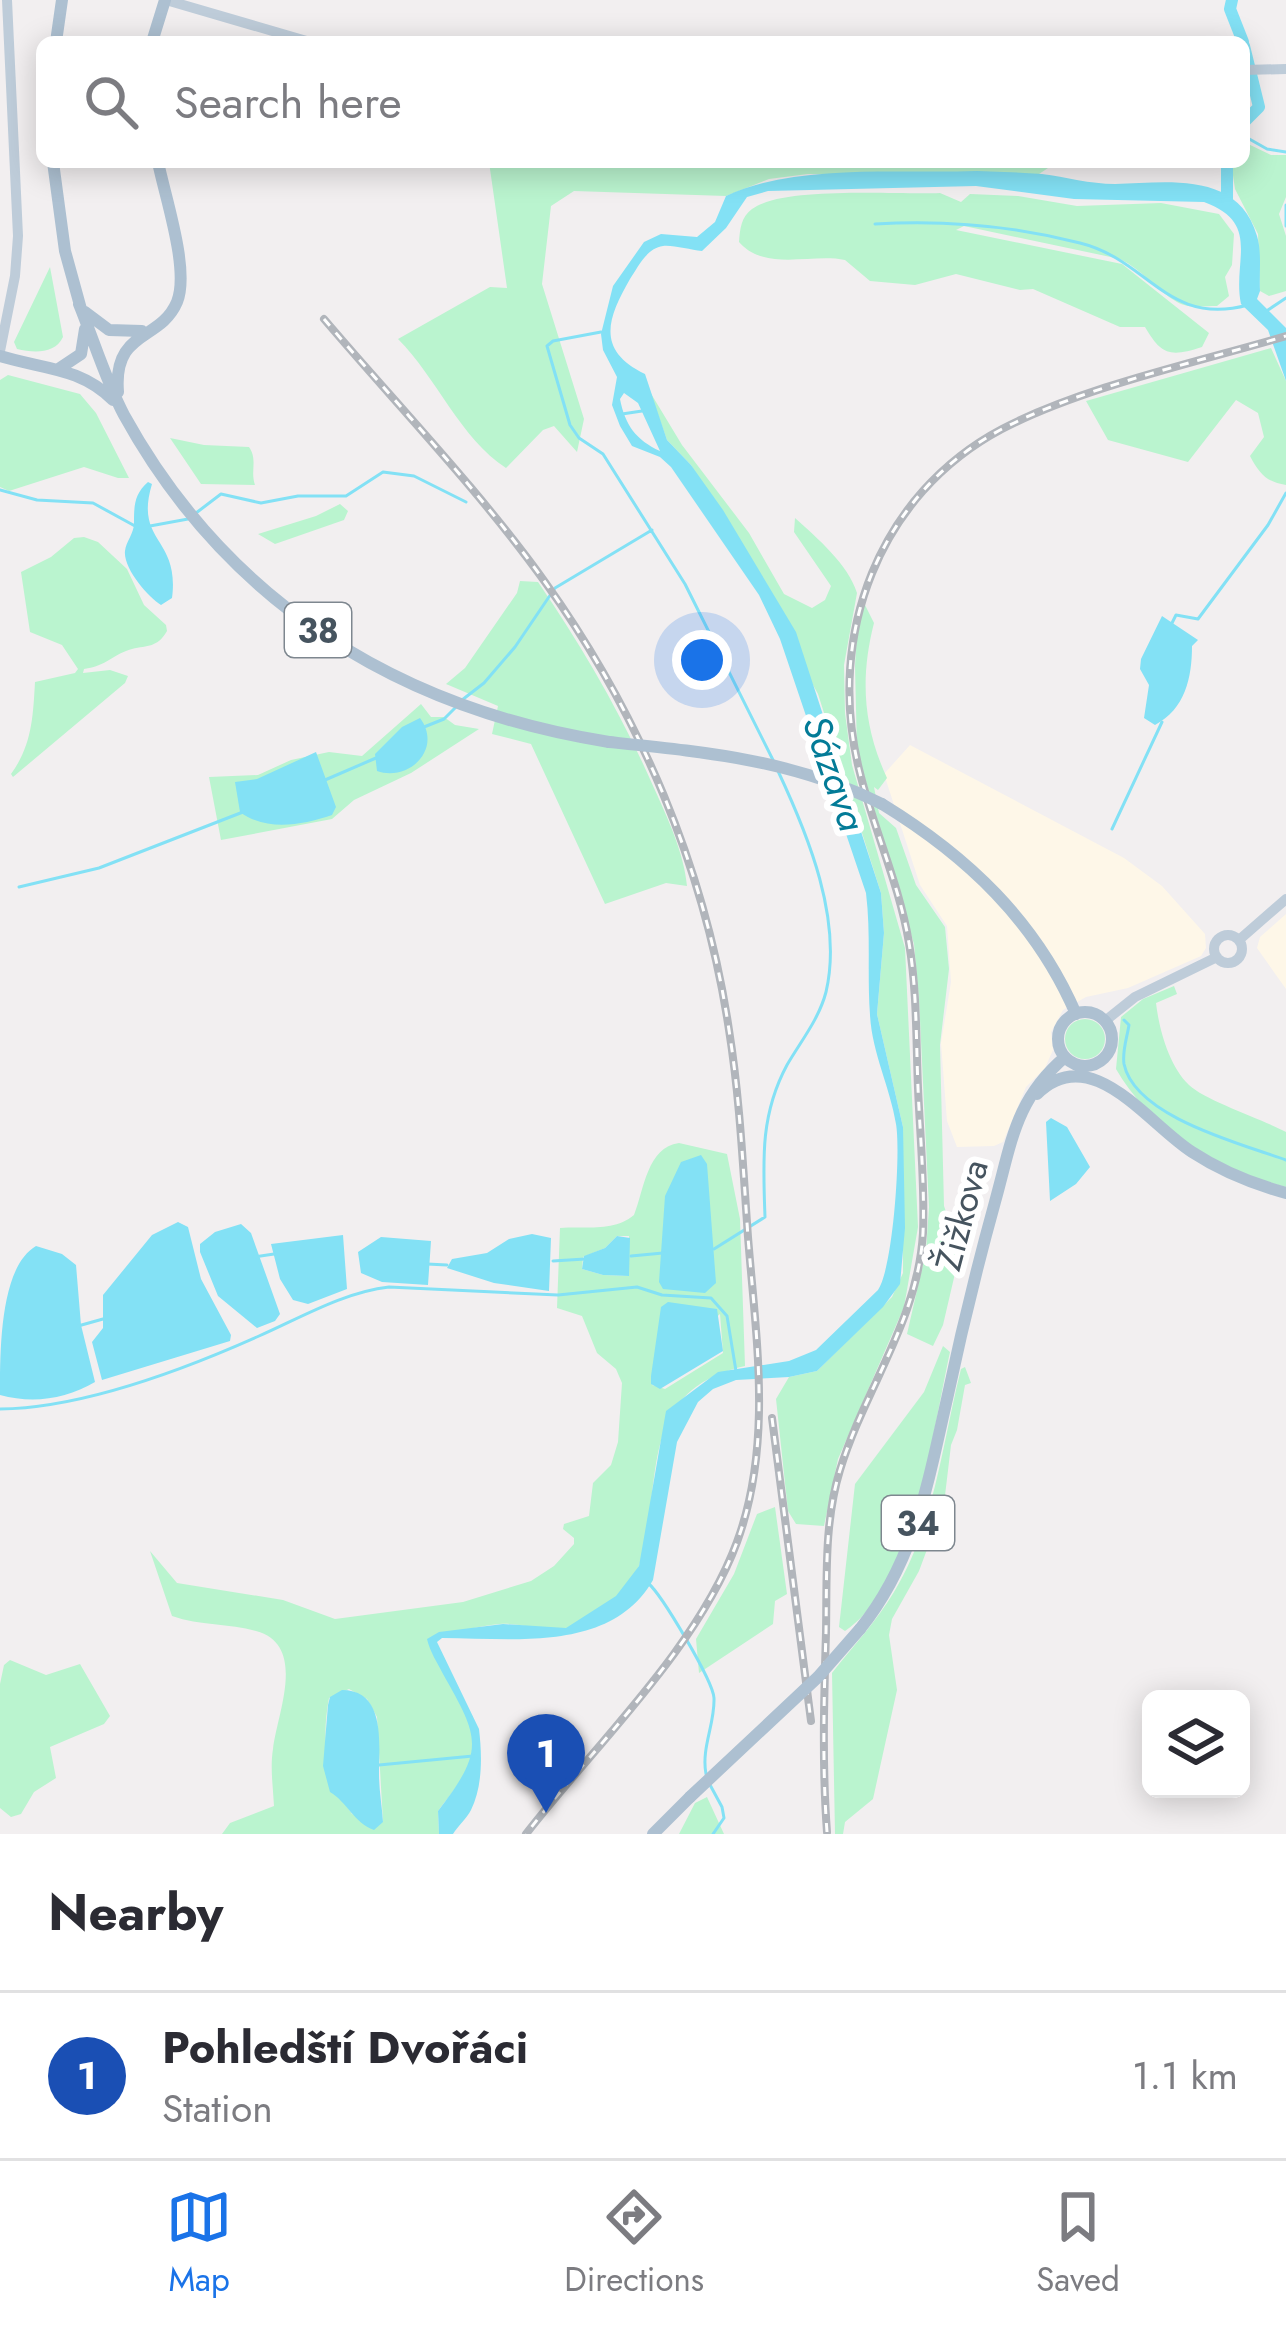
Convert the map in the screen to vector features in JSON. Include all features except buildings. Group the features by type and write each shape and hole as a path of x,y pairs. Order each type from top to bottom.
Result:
{"main road":[{"path":"57,36 62,0"},
{"path":"154,36 166,0"},
{"name":"38","path":"54,168 65,250 80,304 122,410 186,509 242,570 299,617 373,664 466,709 551,733 765,760 820,776 882,804 960,857 1012,909 1050,961 1076,1014"},
{"path":"122,410 117,378 120,363 131,344 170,313 180,286 159,168"},
{"path":"59,368 78,358 86,345 80,304"},
{"path":"80,304 92,320 109,330 148,329"},
{"path":"0,354 91,381 122,410"},
{"path":"1065,1057 1079,1065 1100,1062 1112,1045 1105,1021 1091,1013 1076,1014"},
{"name":"Žižkova","path":"653,1834 818,1677 891,1585 916,1531 975,1274 1020,1113 1036,1083 1065,1057 1060,1032 1076,1014"},
{"path":"1100,1062 1138,1108"},
{"path":"1020,1113 1048,1083 1075,1075 1102,1082 1209,1162 1286,1193"}],"street":[{"path":"0,354 18,236 8,0"},
{"path":"166,0 289,36"},
{"path":"1250,70 1282,69"},
{"path":"1239,940 1286,899"},
{"path":"1228,935 1239,940 1242,952 1235,962 1217,957 1214,949 1220,938 1228,935"},
{"path":"1105,1021 1135,997 1217,957"}],"shaded area":[{"path":"910,745 1124,858 1162,886 1205,934 1201,956 1128,988 1086,997 1063,1010 1051,1032 1053,1050 1045,1068 1026,1087 1003,1142 994,1146 957,1147 947,1121 941,1043 951,982 947,926 920,885 884,774"},
{"path":"1286,914 1286,989 1257,948 1260,937"}],"green space":[{"path":"1250,145 1271,155 1286,155 1286,197 1279,214 1286,236 1286,291 1269,296 1260,291 1258,234 1235,189 1232,168 1250,168"},
{"path":"490,168 1048,168 1039,174 808,174 769,179 726,196 574,191 551,206 542,284 584,419 577,452 554,426 543,430 506,468 475,441 398,339 490,287 507,288"},
{"path":"940,193 961,202 970,194 1018,196 1077,206 1161,203 1219,214 1234,234 1232,265 1225,277 1229,296 1217,306 1186,306 1120,259 964,226 956,230 1122,264 1209,333 1202,347 1174,353 1161,348 1145,327 1120,327 1033,289 956,274 915,285 870,281 845,260 775,259 739,242 745,216 767,202 814,194"},
{"path":"50,267 63,337 49,349 17,349 14,342"},
{"path":"1271,348 1286,381 1286,485 1268,479 1253,462 1250,456 1264,437 1258,413 1236,400 1188,462 1108,440 1086,401"},
{"path":"8,375 80,394 96,413 129,478 84,467 9,491 0,487 0,380"},
{"path":"650,392 682,445 749,533 784,594 812,608 825,600 831,586 794,532 795,518 839,562 857,593 844,665 845,713 852,765 905,948 918,1227 904,1307 838,1459 824,1526 796,1524 788,1511 776,1399 789,1377 817,1371 892,1297 903,1273 903,1127 877,1014 884,933 881,893 818,694 691,465 667,440"},
{"path":"170,438 249,447 255,485 201,484"},
{"path":"340,504 348,511 344,520 275,544 258,534 316,516"},
{"path":"74,538 98,542 127,569 144,605 167,631 156,643 84,669 83,673 110,670 128,676 13,777 30,730 35,682 78,669 62,645 30,632 21,572"},
{"path":"520,581 538,582 615,708 670,824 687,886 666,883 605,904 531,744 492,734 498,706 446,684 465,668 517,593"},
{"path":"865,605 874,623 867,663 869,721 887,778 878,790 874,787 879,813 896,828 916,885 945,927 949,969 940,1045 944,1206 960,1252 943,1325 933,1346 907,1334 926,1251 929,1207 919,999 914,944 857,751 855,666 858,614"},
{"path":"421,704 431,717 479,729 411,773 354,800 332,819 221,840 209,777 258,775 291,760 329,752 362,756"},
{"path":"1174,986 1177,994 1156,1003 1162,1035 1176,1068 1197,1091 1286,1132 1286,1187 1237,1170 1189,1144 1147,1110 1116,1069 1121,1017 1143,999"},
{"path":"1085,1019 1099,1025 1105,1039 1099,1053 1085,1059 1071,1053 1065,1039 1071,1025"},
{"path":"679,1143 727,1154 740,1219 745,1366 710,1378 685,1396 670,1419 660,1445 635,1575 606,1605 572,1627 500,1624 428,1639 463,1706 474,1744 466,1771 438,1811 439,1834 222,1834 230,1823 274,1806 272,1756 285,1665 272,1639 256,1631 172,1616 150,1551 177,1583 283,1600 335,1619 463,1602 531,1581 554,1566 574,1544 564,1524 589,1516 593,1483 611,1465 618,1442 622,1383 616,1369 597,1353 582,1316 557,1308 560,1228 608,1226 634,1215 648,1171 668,1146","holes":["617,1236 629,1236 629,1276 582,1269 583,1257 605,1248","720,1314 723,1353 665,1389 652,1385 651,1376","349,1689 367,1699 377,1717 383,1822 352,1814 336,1787 326,1744 329,1698"]},
{"path":"943,1346 950,1352 928,1462 904,1543 869,1609 845,1631 839,1627 855,1484 924,1392"},
{"path":"965,1367 971,1383 965,1385 951,1445 944,1504 919,1571 892,1619 889,1635 897,1690 873,1799 845,1822 843,1834 835,1834 832,1673 880,1614 908,1566 928,1511"},
{"path":"775,1507 787,1594 775,1601 773,1624 699,1673 696,1639 734,1574 757,1514"},
{"path":"10,1660 46,1675 80,1664 110,1716 104,1724 50,1747 56,1778 34,1792 21,1814 11,1817 0,1808 0,1684 4,1665"},
{"path":"707,1797 724,1834 679,1834 695,1803"}],"water":[{"name":"Sázava","path":"1034,173 1106,184 1198,185 1234,200 1248,215 1259,242 1257,299 1286,328 1286,381 1268,330 1241,304 1239,232 1222,211 1204,202 1074,199 976,186 768,191 747,197 726,228 702,251 657,248 630,279 612,320 613,344 629,365 645,374 667,440 723,510 796,632 881,893 884,933 877,1014 903,1127 905,1228 900,1284 817,1371 736,1380 713,1389 698,1402 677,1442 653,1580 635,1603 612,1620 558,1636 442,1638 437,1642 479,1729 481,1759 471,1810 453,1834 439,1834 438,1811 464,1773 472,1744 464,1714 427,1639 439,1632 503,1624 566,1628 616,1596 639,1566 666,1411 718,1372 789,1361 816,1350 878,1290 892,1235 897,1139 871,1029 866,893 780,639 759,595 671,467 632,446 620,426 612,405 617,377 603,350 601,334 613,286 644,242 661,234 697,237 715,222 726,196 754,186 816,174","holes":["624,393 638,403 660,451 633,431 620,399"]},
{"path":"148,482 152,484 149,518 173,578 172,598 161,605 137,581 125,558 136,501"},
{"path":"1162,616 1198,640 1192,646 1180,701 1155,725 1144,718 1149,685 1140,669"},
{"path":"420,718 427,741 419,760 400,772 377,771 375,754 402,727"},
{"path":"316,752 336,807 332,815 297,824 273,824 240,812 235,782 257,779"},
{"path":"1051,1118 1067,1127 1090,1167 1076,1184 1050,1201 1046,1122"},
{"path":"701,1155 707,1164 716,1283 705,1293 663,1289 659,1282 665,1196 681,1162"},
{"path":"178,1222 188,1227 201,1279 230,1341 102,1380 92,1342 103,1328 103,1295 152,1235"},
{"path":"241,1224 251,1233 280,1314 257,1328 218,1296 200,1252 200,1244 215,1232"},
{"path":"532,1234 551,1238 549,1291 494,1283 447,1268 452,1259 487,1253 509,1239"},
{"path":"343,1235 347,1289 308,1304 293,1300 280,1279 271,1244"},
{"path":"617,1236 630,1238 629,1276 582,1269 584,1256 605,1248"},
{"path":"381,1237 431,1241 428,1285 382,1282 361,1273 358,1252"},
{"path":"36,1246 62,1254 76,1265 81,1325 95,1382 61,1396 25,1399 0,1395 2,1333 15,1272"},
{"path":"668,1302 717,1309 723,1351 660,1389 651,1384 651,1376 661,1307"},
{"path":"342,1690 366,1699 377,1721 383,1822 374,1830 330,1792 323,1766 330,1697"}],"waterway":[{"path":"1232,0 1230,9 1241,36"},
{"path":"1250,70 1259,107 1250,116"},
{"path":"1250,139 1286,152"},
{"path":"1227,168 1227,200"},
{"path":"1286,205 1286,226"},
{"path":"875,224 978,226 1055,237 1104,251 1177,300 1220,309 1248,305"},
{"path":"1268,310 1286,298"},
{"path":"601,332 547,346 570,425 579,438 603,454 685,584 774,762"},
{"path":"622,414 642,411"},
{"path":"196,513 221,494 261,503 298,496 346,496 383,472 414,476 466,502"},
{"path":"0,490 37,500 93,503 135,526"},
{"path":"1172,623 1176,615 1198,619 1286,493"},
{"path":"150,526 188,519"},
{"path":"462,700 515,647 555,588 652,530"},
{"path":"424,727 444,719 456,707"},
{"path":"1112,829 1162,722"},
{"path":"325,780 376,758"},
{"path":"714,1249 765,1217 764,1157 772,1102 787,1065 819,1011 830,964 820,879 778,771"},
{"path":"19,887 99,868 243,812"},
{"path":"1124,1020 1129,1025 1124,1064 1132,1083 1148,1099 1193,1126 1286,1160"},
{"path":"631,1256 663,1253"},
{"path":"254,1257 274,1254"},
{"path":"553,1261 585,1259"},
{"path":"427,1264 447,1265"},
{"path":"0,1409 65,1402 132,1385 339,1300 389,1287 558,1295 637,1287 662,1295 711,1298 727,1316 736,1371"},
{"path":"78,1326 103,1319"},
{"path":"648,1583 686,1639 714,1698 706,1774"},
{"path":"379,1765 473,1756"},
{"path":"709,1783 724,1818 713,1834"}],"railway":[{"path":"324,319 520,548 610,685 639,739 685,852 718,970 733,1056 758,1352 758,1429 748,1505 720,1581 697,1620 643,1694 526,1834"},
{"path":"827,1832 824,1707 831,1510 851,1440 911,1296 923,1233 912,961 899,899 859,769 850,668 857,620 872,573 894,530 923,491 959,457 1002,429 1068,400 1286,336"},
{"path":"772,1418 811,1721"}],"place":[{"name":"Pohledští Dvořáci","path":"546,1813"}]}
